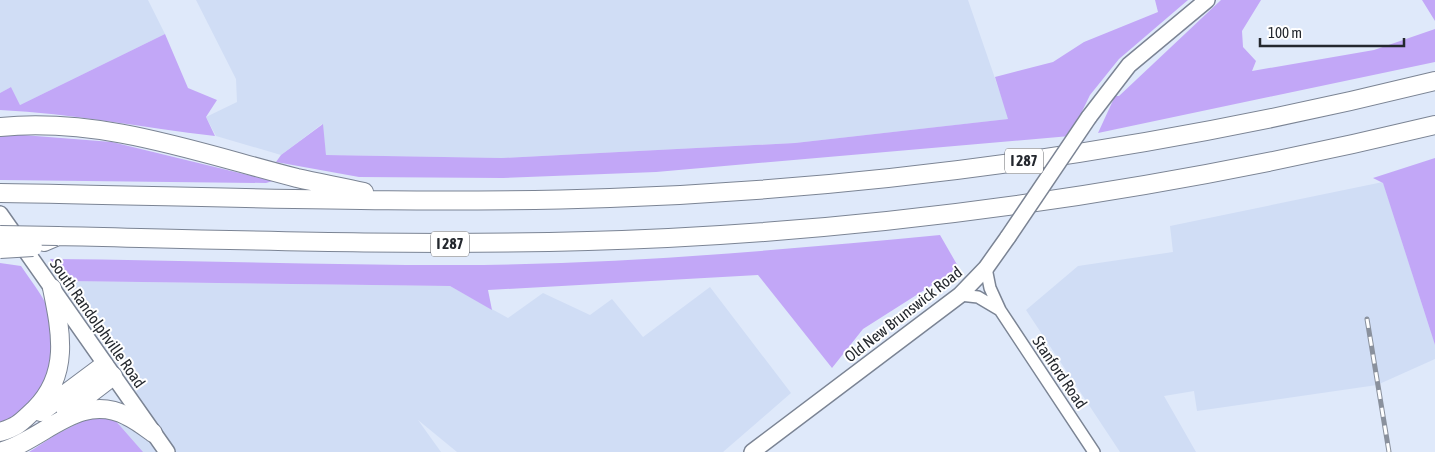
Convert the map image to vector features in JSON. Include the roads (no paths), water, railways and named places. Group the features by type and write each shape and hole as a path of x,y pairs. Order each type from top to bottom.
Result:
{"highway":[{"name":"I 287","path":"0,193 401,200 644,196 871,179 1042,158 1141,143 1316,109 1435,81"},
{"path":"5,125 74,127 138,135 297,178 401,200"},
{"name":"I 287","path":"0,235 428,244 590,241 764,231 957,212 1114,190 1270,161 1435,125"},
{"path":"0,248 33,247 58,236"},
{"path":"22,423 51,388 59,367 62,337 52,288"},
{"path":"62,419 64,414 108,370"},
{"path":"0,432 34,417 108,370"},
{"path":"0,452 28,441 62,419 86,410 100,408 127,416 153,432"}],"main road":[{"name":"Old New Brunswick Road","path":"752,452 960,295 986,268 1089,117 1129,65 1207,0"},
{"name":"South Randolphville Road","path":"0,214 167,452"}],"street":[{"name":"Stanford Road","path":"986,268 990,288 1000,310 1094,452"},
{"name":"Stanford Road","path":"960,295 978,297 1000,310"}],"railway":[{"path":"1367,319 1389,452"}]}
